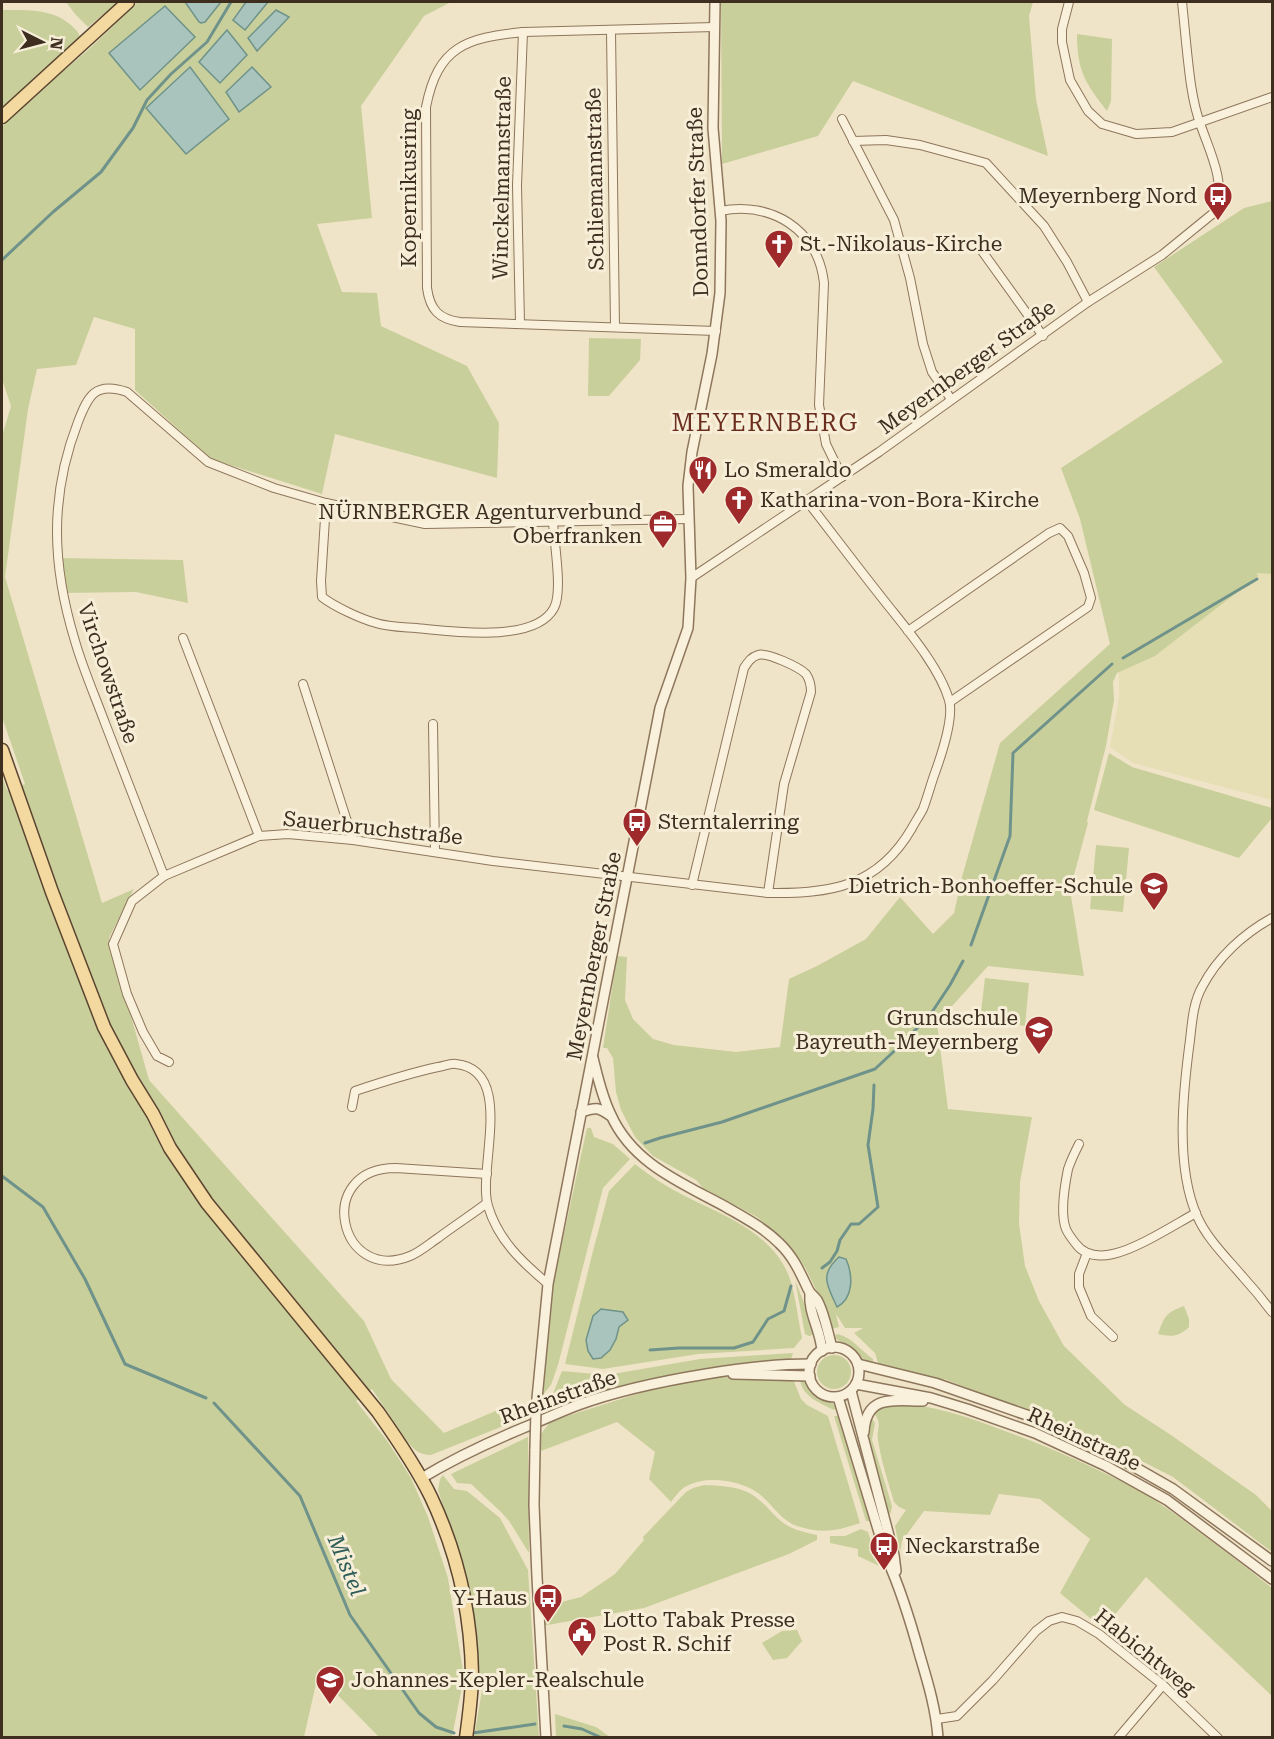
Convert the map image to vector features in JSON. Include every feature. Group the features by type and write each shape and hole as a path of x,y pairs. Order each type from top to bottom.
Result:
{"main road":[{"path":"2,117 128,2"},
{"path":"2,750 52,892 104,1027 170,1148 207,1203 378,1412 393,1433 435,1507 463,1591 471,1648 472,1676 467,1731"}],"street":[{"name":"Donndorfer Straße","path":"691,578 688,486 692,452 716,331 722,266 713,128 715,2"},
{"path":"1068,2 1062,29 1062,42 1070,81 1088,111 1102,124 1136,134 1172,132 1272,97"},
{"name":"Meyernberger Straße","path":"546,1737 534,1505 536,1409 548,1284 660,708 688,628 691,578 842,477 1088,303 1162,255 1216,211 1220,201 1220,190 1212,154 1200,124 1191,86 1182,2"},
{"name":"Kopernikusring","path":"714,27 523,32 492,35 455,51 436,73 426,107 426,277 428,301 434,310 451,320 716,331"},
{"name":"Schliemannstraße","path":"611,31 615,327"},
{"name":"Winckelmannstraße","path":"520,323 517,185 523,32"},
{"path":"842,119 894,220 910,278 923,344 932,372 951,399"},
{"path":"853,141 886,140 920,145 986,163 1044,226 1067,262 1088,303"},
{"path":"720,211 733,208 754,209 783,219 797,228 807,239 823,270 819,405 826,444 842,477"},
{"path":"982,250 1043,336"},
{"name":"Virchowstraße","path":"164,876 75,643 62,593 57,558 57,512 62,474 70,442 85,404 93,393 113,387 127,392 208,462 274,488 326,503"},
{"path":"627,876 768,893 802,893 848,884 877,870 892,856 906,839 922,810 943,751 949,723 950,702 940,677 908,631 807,501"},
{"path":"553,522 558,597 548,617 532,625 510,632 478,634 376,624 322,597 326,503 425,524 688,519"},
{"path":"908,631 1049,533 1060,528 1068,536 1089,590 1091,598 1088,607 950,702"},
{"path":"183,638 259,836"},
{"path":"693,885 744,668 750,658 761,654 800,669 807,676 811,693 784,784 768,893"},
{"path":"303,684 353,840"},
{"path":"433,724 435,852"},
{"name":"Sauerbruchstraße","path":"169,1062 157,1056 143,1032 127,994 113,944 132,901 164,876 259,836 288,834 353,840 492,861 627,876"},
{"path":"1272,918 1234,945 1206,979 1200,991 1185,1079 1183,1143 1184,1165 1201,1224 1216,1246 1272,1312"},
{"path":"593,1055 600,1087 611,1116 623,1136 650,1165 753,1222 779,1242 794,1260 810,1293 816,1300 832,1347"},
{"path":"352,1107 355,1091 445,1066 455,1064 478,1074 486,1086 491,1103 487,1203 495,1226 506,1242 521,1261 548,1284"},
{"path":"581,1112 594,1108 611,1116"},
{"path":"1079,1144 1069,1168 1064,1197 1064,1223 1071,1238 1087,1253 1106,1255 1121,1252 1196,1213"},
{"path":"487,1174 396,1168 373,1171 357,1181 352,1188 345,1206 344,1218 346,1230 351,1239 364,1252 379,1259 399,1259 420,1251 487,1203"},
{"path":"1087,1253 1079,1274 1079,1287 1091,1316 1113,1337"},
{"path":"810,1293 809,1303 822,1351"},
{"path":"854,1387 838,1397 819,1392 810,1376 811,1364 816,1356 832,1347 840,1348 848,1352 858,1364 859,1374 854,1387 863,1441 894,1555 897,1582"},
{"name":"Rheinstraße","path":"420,1479 442,1465 481,1446 579,1405 671,1380 716,1372 752,1367 811,1364"},
{"name":"Rheinstraße","path":"858,1364 935,1383 1041,1420 1110,1453 1173,1489 1272,1561"},
{"name":"Rheinstraße","path":"716,1372 810,1376"},
{"name":"Rheinstraße","path":"854,1387 931,1398 1035,1433 1106,1466 1167,1500 1272,1579"},
{"path":"838,1397 887,1559 897,1582 929,1686 937,1719 938,1737"},
{"path":"863,1441 867,1415 878,1404 886,1400 922,1401 931,1398"},
{"name":"Habichtweg","path":"937,1719 957,1716 993,1680 1036,1631 1049,1621 1062,1617 1071,1618 1088,1626 1163,1685 1218,1737"},
{"path":"1118,1737 1163,1685"}],"shaded area":[{"path":"1256,573 1272,574 1272,800 1133,763 1110,747 1119,698 1119,674 1117,673 1155,656 1257,576"}],"green space":[{"path":"66,2 118,2 88,27"},
{"path":"138,2 185,2 199,22 205,22 221,2 246,2 233,20 244,29 268,2 451,2 424,16 361,106 372,218 317,224 342,292 377,293 381,326 467,366 499,423 497,478 335,434 322,494 211,459 135,390 135,329 94,317 76,365 37,369 28,409 5,577 102,903 134,889 109,938 149,1080 364,1321 391,1379 444,1433 512,1404 523,1418 427,1455 410,1444 372,1389 356,1401 388,1442 411,1478 428,1517 448,1578 464,1677 452,1737 379,1737 318,1675 304,1737 2,1737 2,776 7,790 25,784 2,717 2,436 11,406 2,379 2,127 15,112 88,50","holes":["288,17 257,50 248,38"]},
{"path":"721,2 1033,2 1029,16 1036,99 1048,156 853,81 818,136 722,164"},
{"path":"2,10 48,13 65,20 80,38 2,110"},
{"path":"1077,34 1112,39 1111,101 1107,111 1084,76 1077,47"},
{"path":"1272,201 1272,574 1257,573 1258,576 1155,656 1117,673 1113,682 1114,700 1106,746 1070,890 1084,976 988,966 937,1023 948,1109 1032,1117 1020,1182 1019,1224 1025,1266 1039,1301 1064,1346 1125,1405 1256,1495 1272,1511 1272,1552 1173,1477 1102,1441 944,1379 943,1382 879,1366 875,1353 854,1333 863,1328 845,1328 836,1314 839,1327 831,1329 823,1304 806,1269 783,1239 757,1217 703,1188 696,1180 653,1156 635,1137 621,1110 616,1092 613,1058 607,1048 603,1048 617,956 627,957 625,1000 633,1019 653,1039 674,1045 736,1052 780,1047 789,979 866,939 900,897 933,934 954,913 1000,743 1110,644 1080,519 1061,468 1223,362 1154,267 1244,208"},
{"path":"589,338 641,339 640,360 609,396 588,396"},
{"path":"57,558 183,560 188,603 136,592 62,593"},
{"path":"1109,753 1132,767 1272,808 1272,818 1239,858 1094,810"},
{"path":"1096,845 1129,848 1123,912 1090,909"},
{"path":"985,978 1029,983 1025,1026 980,1020"},
{"path":"587,1128 591,1128 594,1137 613,1144 630,1159 603,1188 558,1365 551,1385 540,1398 553,1284"},
{"path":"635,1164 665,1185 731,1219 760,1238 772,1249 790,1279 802,1338 794,1348 698,1354 603,1369 565,1364 609,1191","holes":["601,1309 623,1312 613,1342 601,1358"]},
{"path":"795,1280 816,1334 809,1336 805,1334"},
{"path":"1184,1306 1189,1319 1189,1327 1175,1335 1158,1334 1167,1316"},
{"path":"838,1334 853,1342 873,1359 873,1365 864,1362 852,1348 836,1339 835,1335"},
{"path":"793,1353 791,1359 664,1376 589,1394 539,1413 539,1406 552,1396 562,1371 607,1375 700,1359"},
{"path":"834,1355 846,1360 851,1372 846,1384 834,1389 822,1384 817,1372 822,1360"},
{"path":"723,1376 793,1379 801,1399 807,1405 828,1416 860,1523 828,1530 813,1530 797,1526 781,1516 758,1493 733,1482 714,1480 695,1483 682,1489 671,1502 649,1479 655,1452 617,1422 541,1451 540,1435 551,1421 659,1387"},
{"path":"800,1379 836,1408 834,1410 812,1399 801,1385"},
{"path":"890,1404 934,1408 1023,1438 1075,1459 1151,1498 1174,1513 1272,1588 1272,1696 1146,1577 1103,1629 1060,1593 1090,1539 1040,1499 999,1494 990,1515 924,1511 902,1541 900,1552 895,1526 906,1510 894,1502 881,1456 879,1424 874,1413"},
{"path":"834,1416 839,1416 871,1521 866,1521"},
{"path":"872,1419 875,1423 872,1440 892,1506 887,1517 883,1505 885,1496 870,1446 869,1426"},
{"path":"528,1437 529,1553 501,1512 471,1484 457,1483 451,1474"},
{"path":"443,1475 454,1489 467,1491 500,1518 528,1570 539,1737 474,1737 482,1690 465,1576 438,1490"},
{"path":"704,1485 746,1491 762,1502 785,1524 796,1530 817,1535 817,1540 789,1554 644,1608 542,1626 542,1607 581,1597 615,1574 644,1540 643,1537 686,1492"},
{"path":"861,1529 868,1532 879,1566 858,1556 858,1549 830,1543 830,1536 845,1536"},
{"path":"797,1630 802,1641 787,1658 773,1660 762,1643 782,1631"},
{"path":"555,1714 596,1727 610,1737 556,1737"}],"water":[{"path":"185,2 221,2 205,22 201,23"},
{"path":"246,2 268,2 245,30 233,20"},
{"path":"165,6 195,37 140,90 109,53"},
{"path":"276,10 289,17 257,51 248,38"},
{"path":"227,30 247,55 220,83 199,62"},
{"path":"190,67 229,119 186,154 146,108"},
{"path":"252,67 271,87 239,112 226,92"},
{"path":"839,1257 846,1259 851,1279 847,1298 837,1307 828,1286 827,1275"},
{"path":"601,1309 623,1312 628,1320 619,1327 610,1350 601,1358 593,1359 588,1351 586,1340 593,1316"}],"waterway":[{"path":"2,260 53,212 101,172 133,128 147,100 171,74 207,42 231,2"},
{"path":"1123,658 1257,579"},
{"path":"971,945 1010,836 1013,753 1112,664"},
{"path":"645,1143 722,1122 875,1069 932,1012 963,961"},
{"path":"822,1268 830,1262 837,1251 840,1240 851,1224 859,1224 878,1207 868,1145 874,1085"},
{"name":"Mistel","path":"2,1176 43,1207 85,1279 125,1364 206,1398"},
{"path":"650,1350 734,1348 753,1342 768,1319 784,1311 791,1286"},
{"name":"Mistel","path":"214,1403 300,1496 350,1615 419,1713 436,1727 454,1733"},
{"name":"Mistel","path":"473,1733 535,1724"},
{"name":"Mistel","path":"564,1726 582,1729 602,1738"}],"place":[{"name":"Meyernberg Nord","path":"1218,222"},
{"name":"St.-Nikolaus-Kirche","path":"779,270"},
{"name":"Lo Smeraldo","path":"703,496"},
{"name":"Katharina-von-Bora-Kirche","path":"739,526"},
{"name":"NÜRNBERGER Agenturverbund Oberfranken","path":"663,550"},
{"name":"Sterntalerring","path":"637,848"},
{"name":"Dietrich-Bonhoeffer-Schule","path":"1154,912"},
{"name":"Grundschule Bayreuth-Meyernberg","path":"1039,1056"},
{"name":"Neckarstraße","path":"884,1572"},
{"name":"Y-Haus","path":"548,1624"},
{"name":"Lotto Tabak Presse Post R. Schif","path":"582,1658"},
{"name":"Johannes-Kepler-Realschule","path":"330,1706"}],"district":[{"name":"MEYERNBERG","path":"765,423"}]}
